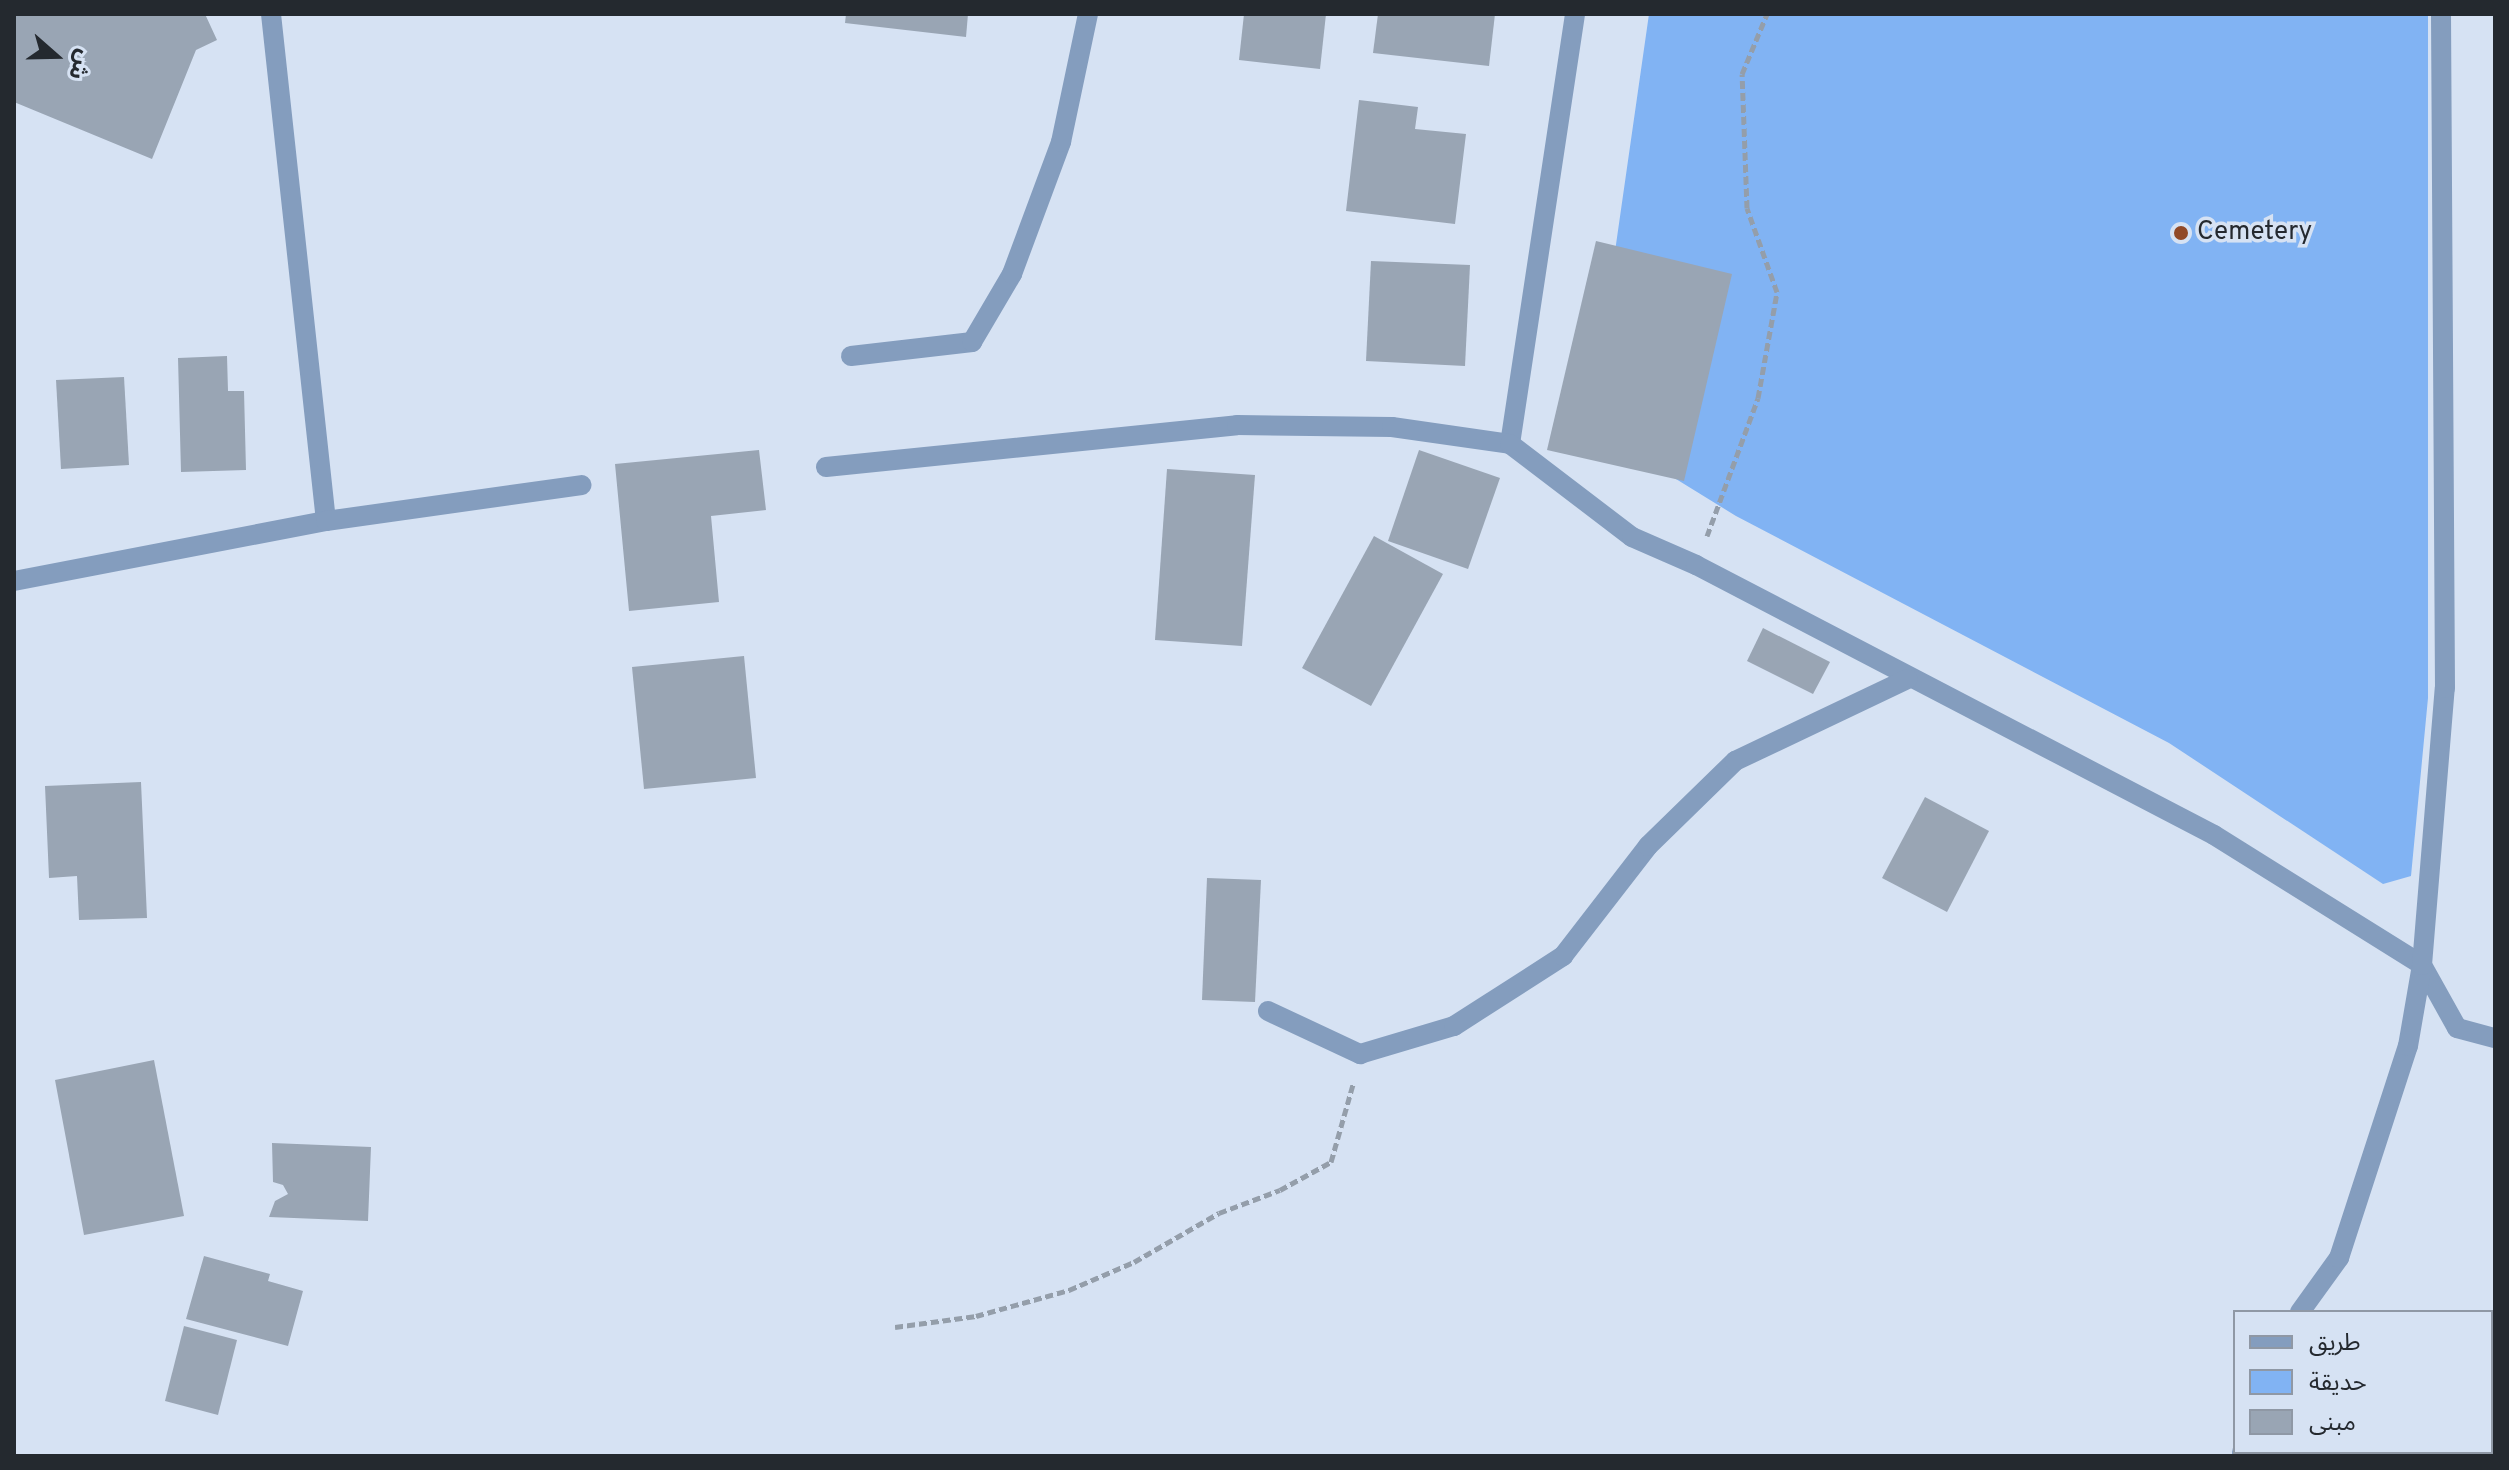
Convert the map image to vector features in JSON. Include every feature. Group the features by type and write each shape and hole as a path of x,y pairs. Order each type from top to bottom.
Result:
{"street":[{"path":"271,14 326,521"},
{"path":"851,356 972,342 1012,274 1061,142 1088,14"},
{"path":"1510,444 1575,14"},
{"path":"2301,1310 2339,1258 2408,1046 2422,965 2445,688 2441,14"},
{"path":"826,467 1237,425 1392,427 1510,444 1632,537 1696,565 1908,679 2214,835 2422,965 2457,1028 2495,1038"},
{"path":"14,581 326,521 581,485"},
{"path":"1268,1011 1360,1054 1454,1026 1563,956 1648,846 1735,761 1908,679"}],"path":[{"path":"1696,565 1758,398 1777,292 1747,208 1742,74 1767,14"},
{"path":"895,1327 976,1316 1069,1290 1331,1162 1357,1072 1385,1048"}],"green space":[{"path":"1649,14 2428,14 2428,698 2411,876 2383,884 2169,743 1736,516 1590,426"}],"building":[{"path":"14,14 205,14 217,40 196,50 152,159 14,102"},
{"path":"846,14 968,14 966,37 845,23"},
{"path":"1244,14 1326,14 1320,69 1239,60"},
{"path":"1378,14 1495,14 1489,66 1373,53"},
{"path":"1359,100 1418,107 1415,129 1466,134 1455,224 1346,211"},
{"path":"1596,241 1732,274 1684,481 1547,450"},
{"path":"1371,261 1470,265 1465,366 1366,361"},
{"path":"227,356 228,391 244,391 246,470 181,472 178,358"},
{"path":"124,377 129,465 61,469 56,380"},
{"path":"759,450 766,510 711,516 719,602 629,611 615,464"},
{"path":"1419,450 1500,478 1468,569 1388,541"},
{"path":"1167,469 1255,475 1242,646 1155,640"},
{"path":"1374,536 1443,574 1371,706 1302,668"},
{"path":"1763,628 1830,662 1813,694 1747,661"},
{"path":"744,656 756,778 644,789 632,667"},
{"path":"141,782 147,918 79,920 77,876 49,878 45,786"},
{"path":"1925,797 1989,831 1947,912 1882,878"},
{"path":"1207,878 1261,880 1255,1002 1202,1000"},
{"path":"154,1060 184,1216 84,1235 55,1080"},
{"path":"272,1143 371,1147 368,1221 269,1217 275,1201 288,1194 283,1185 273,1182"},
{"path":"204,1256 270,1274 268,1281 303,1291 288,1346 186,1319"},
{"path":"184,1326 237,1340 218,1415 165,1401"}],"place":[{"name":"Cemetery","path":"2181,233"}]}
